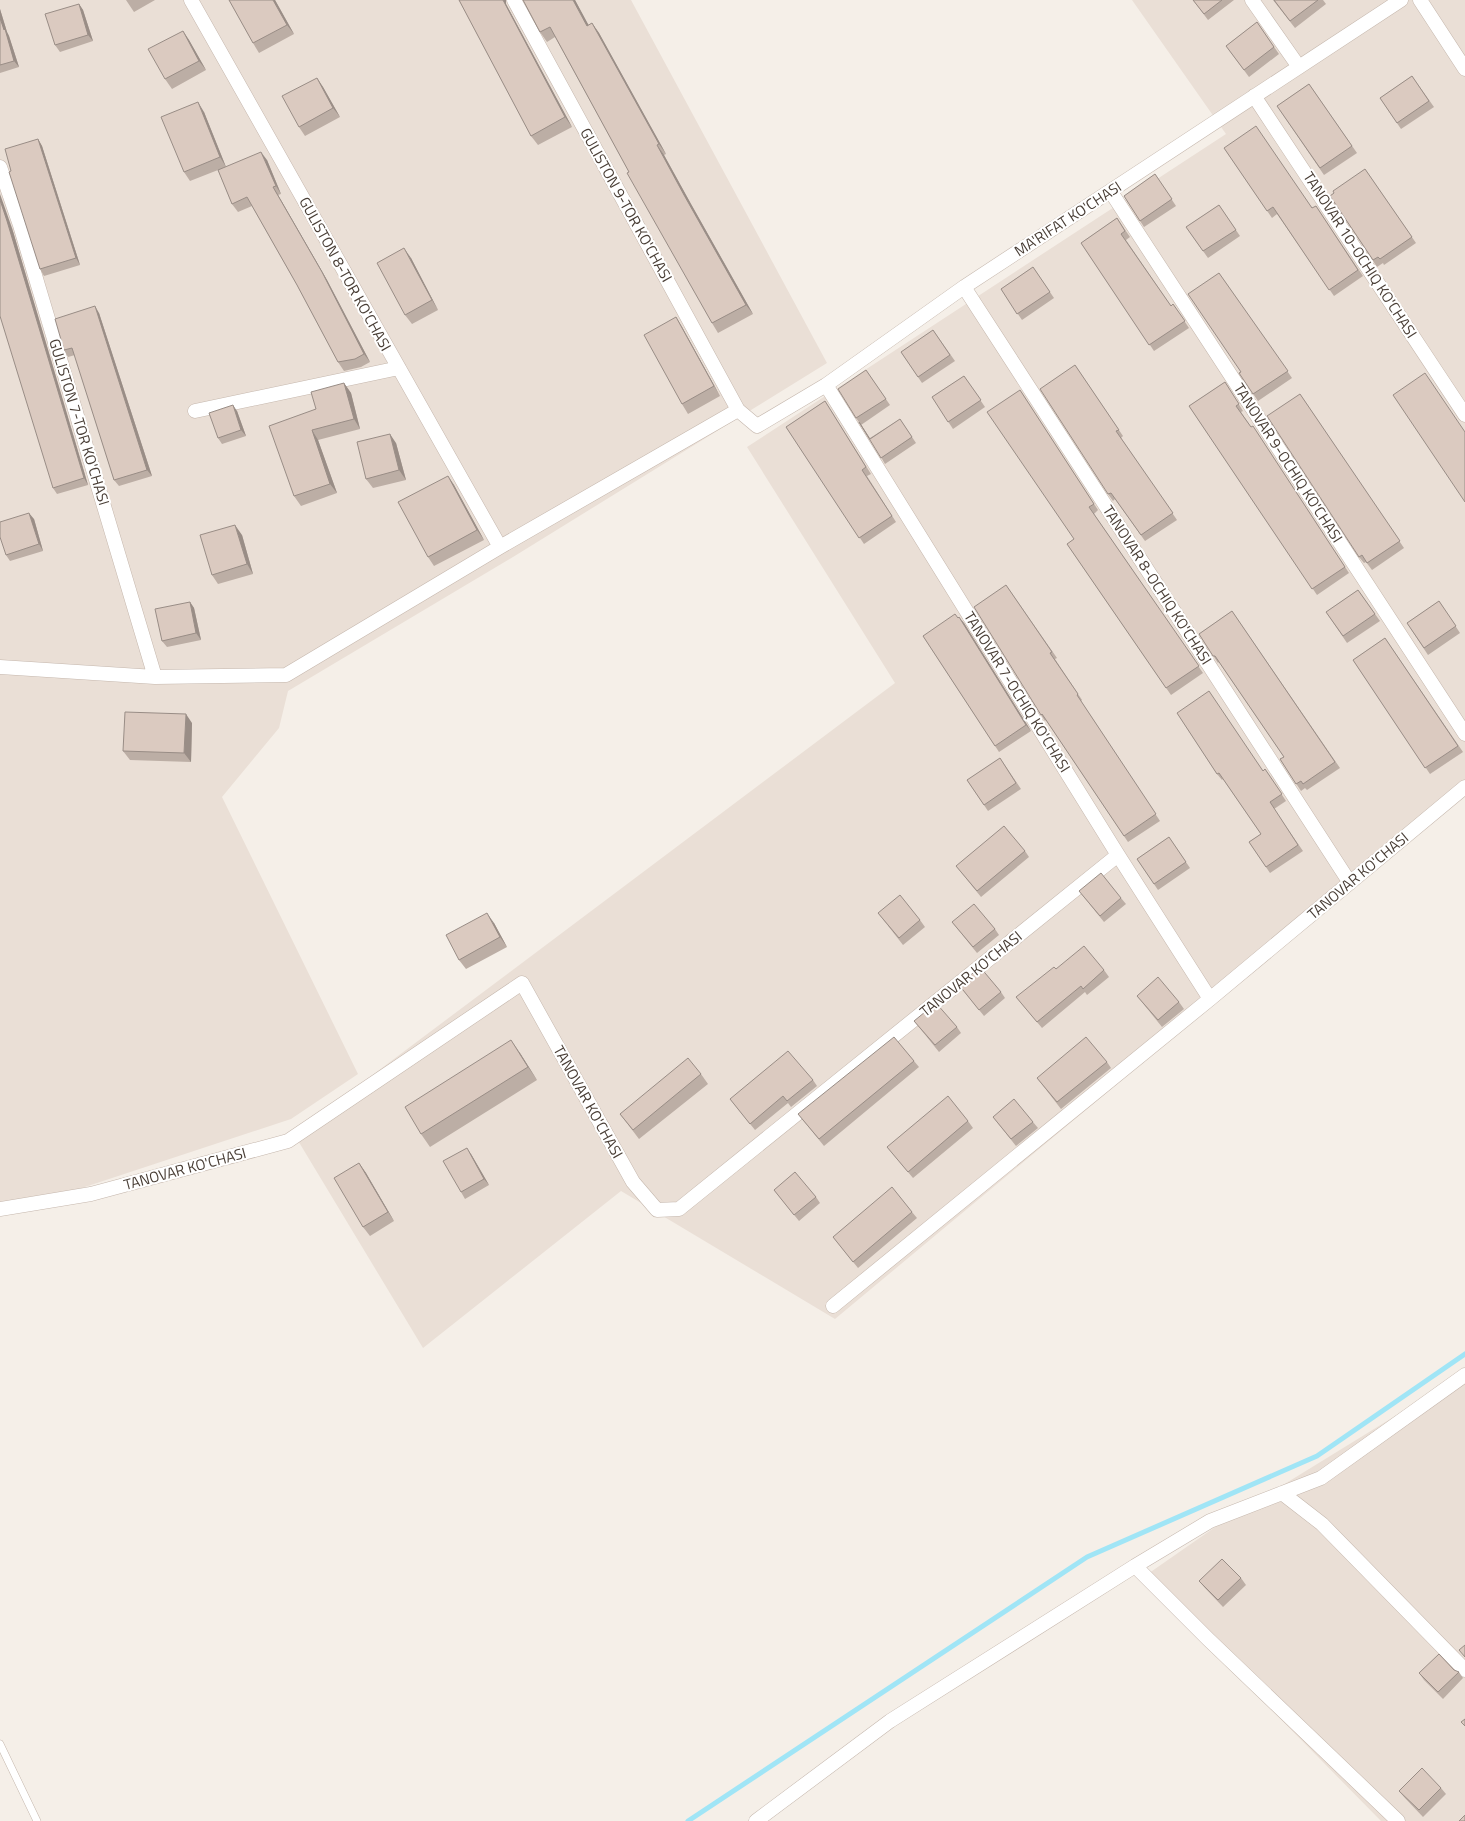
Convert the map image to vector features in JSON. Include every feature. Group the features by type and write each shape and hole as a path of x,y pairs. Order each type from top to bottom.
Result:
{"street":[{"name":"GULISTON 8-TOR KO'CHASI","path":"191,0 500,547"},
{"name":"GULISTON 9-TOR KO'CHASI","path":"514,0 738,410"},
{"path":"1252,0 1300,67"},
{"name":"MA'RIFAT KO'CHASI","path":"738,410 758,426 826,385 964,288 1401,0"},
{"path":"1420,0 1465,69"},
{"name":"TANOVAR 10-OCHIQ KO'CHASI","path":"1254,96 1465,416"},
{"name":"GULISTON 7-TOR KO'CHASI","path":"0,166 23,234 156,677"},
{"name":"TANOVAR 9-OCHIQ KO'CHASI","path":"1111,192 1465,734"},
{"name":"TANOVAR 8-OCHIQ KO'CHASI","path":"964,288 1350,883"},
{"path":"195,411 398,368"},
{"name":"TANOVAR 7-OCHIQ KO'CHASI","path":"826,385 1118,855 1210,999"},
{"path":"0,667 156,677 286,675 500,547 738,410"},
{"name":"TANOVAR KO'CHASI","path":"833,1306 1210,999 1465,787"},
{"name":"TANOVAR KO'CHASI","path":"0,1209 91,1194 288,1141 522,983 633,1182 657,1210 679,1209 1118,855"},
{"path":"756,1821 890,1722 1135,1566 1210,1521 1321,1478 1462,1382"},
{"path":"1282,1493 1322,1524 1465,1670"},
{"path":"1135,1566 1208,1639 1398,1821"}],"lane":[{"path":"0,1744 37,1821"}],"shaded area":[{"path":"0,0 631,0 827,363 513,557 288,691 279,728 222,797 358,1074 291,1119 0,1215"},
{"path":"1132,0 1465,0 1465,794 835,1319 621,1191 423,1348 294,1134 895,683 747,447 1226,134"},
{"path":"1465,1373 1465,1821 1381,1821 1142,1578 1221,1523"}],"building":[{"path":"229,0 273,0 287,25 253,43"},
{"path":"459,0 503,0 565,117 531,136"},
{"path":"523,0 573,0 587,26 592,23 659,144 657,145 684,195 746,305 712,323 627,173 629,172 550,27 540,32"},
{"path":"1193,0 1222,0 1204,14"},
{"path":"1274,0 1318,0 1290,21"},
{"path":"79,4 88,35 55,45 45,14"},
{"path":"0,18 14,61 0,65"},
{"path":"1257,22 1274,47 1244,70 1226,46"},
{"path":"183,31 199,61 165,79 148,49"},
{"path":"1412,76 1429,101 1397,123 1380,98"},
{"path":"317,78 333,108 299,127 282,96"},
{"path":"1309,84 1352,146 1320,168 1277,106"},
{"path":"198,102 220,157 184,172 161,117"},
{"path":"1256,126 1312,208 1316,206 1358,270 1329,290 1273,207 1267,211 1224,148"},
{"path":"38,139 76,258 40,269 9,172 11,171 5,149"},
{"path":"261,152 276,186 273,187 322,272 364,354 355,359 338,362 247,197 232,204 218,170"},
{"path":"1365,169 1412,237 1380,259 1378,257 1373,260 1330,196 1334,193 1333,191"},
{"path":"1155,174 1172,199 1140,221 1124,196"},
{"path":"0,200 84,478 53,488 0,316"},
{"path":"1219,205 1236,230 1203,251 1186,227"},
{"path":"1117,218 1125,231 1121,234 1171,306 1173,304 1185,321 1149,345 1081,243"},
{"path":"404,248 432,300 405,315 377,263"},
{"path":"1033,267 1050,292 1017,314 1001,289"},
{"path":"1219,273 1288,371 1253,394 1239,373 1241,372 1188,294"},
{"path":"95,306 147,470 114,480 72,348 64,350 55,319"},
{"path":"676,317 714,386 682,404 644,335"},
{"path":"933,330 950,355 918,377 901,352"},
{"path":"1075,365 1119,430 1116,431 1173,513 1141,535 1111,493 1108,494 1040,389"},
{"path":"866,370 886,399 856,418 838,389"},
{"path":"1425,373 1465,432 1465,502 1393,395"},
{"path":"964,376 981,400 948,422 932,397"},
{"path":"1225,382 1239,404 1236,406 1251,427 1253,426 1345,567 1312,589 1189,406"},
{"path":"344,383 354,419 312,430 330,484 294,496 269,426 316,409 311,392"},
{"path":"1020,390 1094,504 1089,507 1199,666 1166,688 1067,544 1074,539 987,412"},
{"path":"1300,394 1400,541 1367,563 1362,555 1359,557 1267,416"},
{"path":"825,401 866,467 862,470 892,516 859,538 786,427"},
{"path":"233,405 241,430 218,438 209,413"},
{"path":"900,419 912,437 881,458 859,422 870,439"},
{"path":"390,434 399,470 366,479 357,442"},
{"path":"448,476 477,530 428,557 398,502"},
{"path":"29,513 39,544 6,555 0,537 0,522"},
{"path":"235,525 247,564 212,575 200,535"},
{"path":"1006,585 1052,652 1050,653 1156,814 1124,836 1041,715 974,607"},
{"path":"1358,590 1375,614 1343,636 1326,612"},
{"path":"1439,601 1456,626 1424,648 1407,623"},
{"path":"190,602 196,633 162,641 155,609"},
{"path":"1232,611 1335,762 1303,784 1301,781 1296,784 1280,759 1284,757 1199,634"},
{"path":"955,614 959,617 1026,725 995,746 923,636"},
{"path":"1385,638 1458,746 1425,768 1353,660"},
{"path":"1209,691 1263,771 1265,769 1282,794 1270,802 1298,845 1266,867 1249,842 1261,834 1219,773 1217,774 1177,713"},
{"path":"125,712 186,714 184,753 123,751"},
{"path":"1000,758 1016,783 984,805 967,780"},
{"path":"1004,826 1025,851 977,891 956,866"},
{"path":"1169,837 1186,862 1154,884 1137,859"},
{"path":"1101,873 1121,898 1100,916 1079,891"},
{"path":"900,895 920,920 899,938 878,913"},
{"path":"974,904 995,929 973,947 952,922"},
{"path":"487,913 500,937 459,960 446,935"},
{"path":"1084,946 1104,970 1083,989 1081,986 1037,1022 1016,997 1054,967 1056,969"},
{"path":"980,967 1001,992 979,1010 959,985"},
{"path":"1158,977 1179,1002 1158,1020 1137,996"},
{"path":"936,1003 957,1027 935,1045 914,1021"},
{"path":"894,1037 914,1061 819,1139 798,1114"},
{"path":"1086,1037 1107,1062 1057,1102 1037,1078"},
{"path":"511,1040 528,1067 421,1134 405,1107"},
{"path":"788,1051 813,1080 787,1101 783,1096 750,1124 730,1099"},
{"path":"688,1058 701,1074 633,1130 620,1114"},
{"path":"948,1096 968,1121 908,1172 887,1147"},
{"path":"1014,1099 1033,1122 1011,1139 993,1117"},
{"path":"467,1148 484,1179 461,1192 443,1161"},
{"path":"359,1163 388,1212 363,1227 334,1178"},
{"path":"795,1172 816,1197 794,1215 774,1190"},
{"path":"892,1187 912,1212 853,1262 833,1237"},
{"path":"1222,1559 1241,1578 1218,1600 1199,1581"},
{"path":"1465,1645 1465,1657 1459,1650"},
{"path":"1439,1654 1454,1670 1459,1672 1438,1692 1419,1673"},
{"path":"1422,1768 1441,1788 1419,1810 1399,1791"},
{"path":"1465,1815 1465,1821 1459,1821"}],"waterway":[{"path":"688,1821 1087,1557 1317,1456 1465,1354"}]}
